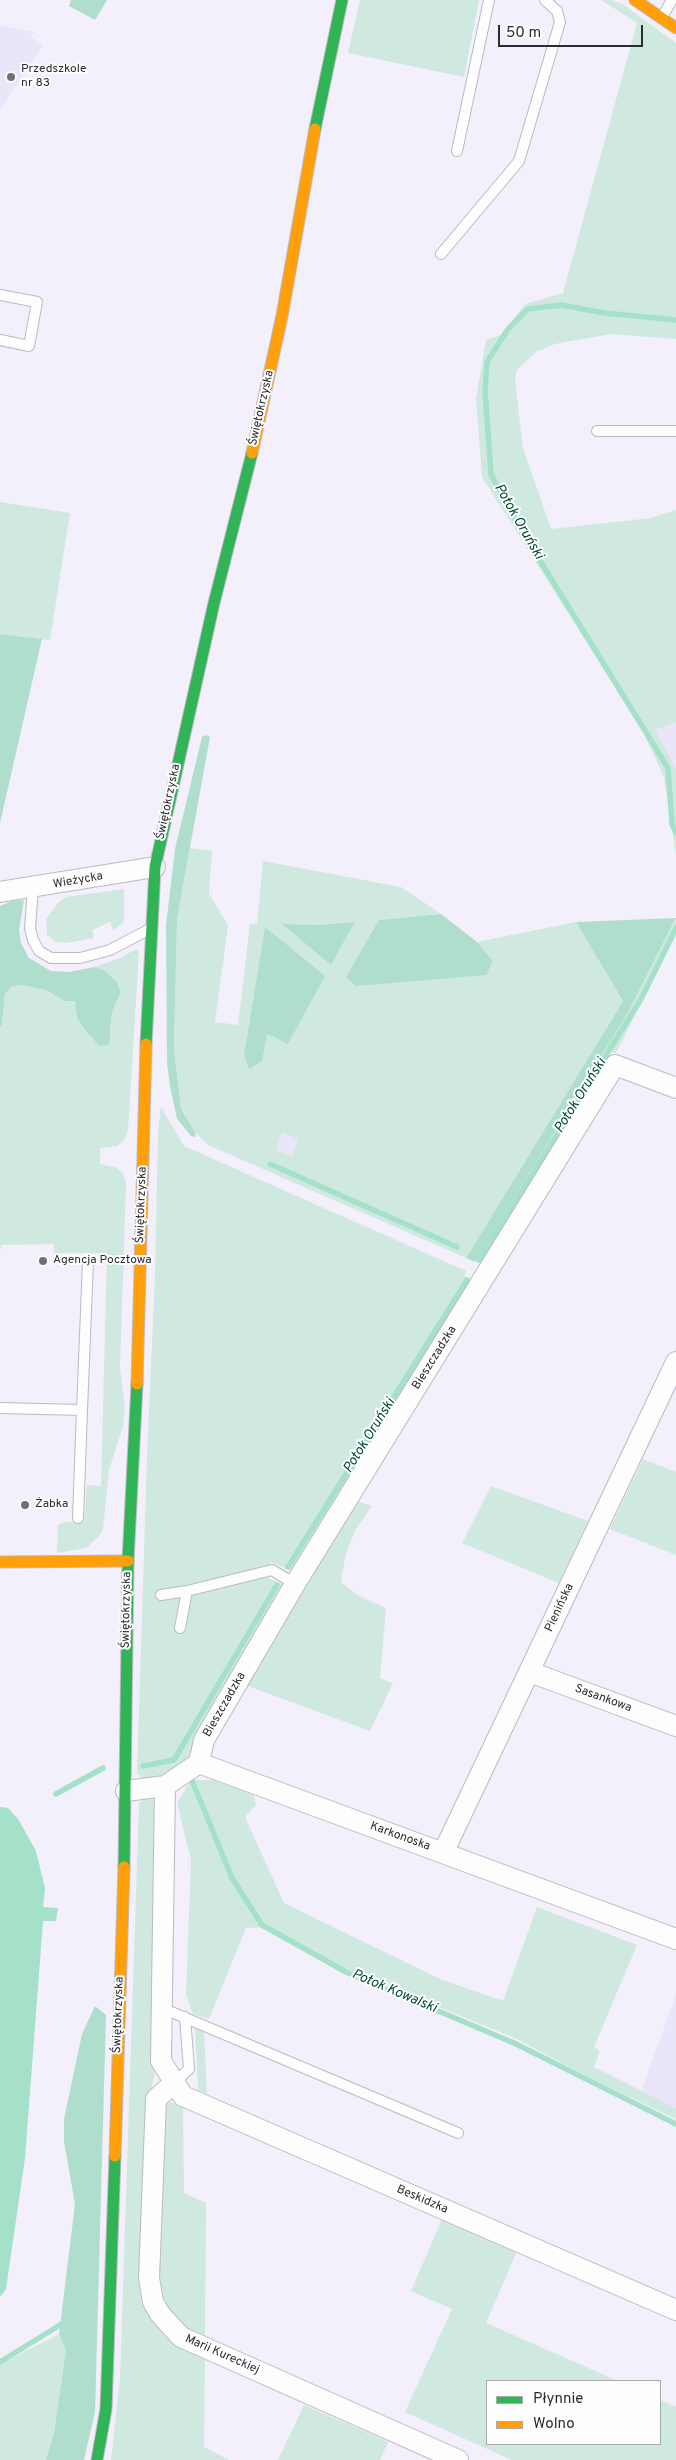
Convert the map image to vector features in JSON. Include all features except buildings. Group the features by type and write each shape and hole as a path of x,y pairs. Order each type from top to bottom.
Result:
{"main road":[{"name":"Świętokrzyska","path":"98,2460 106,2409 108,2371 126,1791 128,1561 136,1417 151,929 156,868 185,728 262,411 282,316 321,95 342,0"},
{"path":"635,0 676,28"},
{"path":"0,1562 128,1561"}],"street":[{"name":"Wieżycka","path":"0,892 156,868"},
{"name":"Bieszczadzka","path":"200,1763 204,1740 295,1584 615,1065 676,1088"},
{"name":"Pienińska","path":"443,1853 676,1362"},
{"name":"Sasankowa","path":"530,1672 676,1726"},
{"path":"126,1791 165,1786 200,1763"},
{"name":"Karkonoska","path":"200,1763 676,1939"},
{"path":"165,1786 161,2061 174,2082"},
{"name":"Beskidzka","path":"174,2082 183,2096 676,2310"},
{"name":"Marii Kureckiej","path":"174,2082 156,2099 149,2278 152,2302 160,2314 181,2337 458,2460"}],"lane":[{"path":"457,151 489,0"},
{"path":"441,254 519,161 560,22 557,11 545,0"},
{"path":"662,17 672,0"},
{"path":"0,295 37,302 28,346 0,340"},
{"path":"596,431 676,431"},
{"path":"33,888 30,928 33,940 39,950 51,958 80,958 110,950 151,929"},
{"path":"78,1518 88,1261"},
{"path":"0,1408 82,1410"},
{"path":"161,1595 187,1591 272,1570 295,1584"},
{"path":"180,1628 187,1591"},
{"path":"162,2008 458,2133"},
{"path":"174,2082 189,2069 185,2017"}],"shaded area":[{"path":"71,0 107,0 95,20 69,6"},
{"path":"360,0 479,0 464,77 348,53"},
{"path":"601,0 612,0 624,5 676,43 676,339 611,334 555,344 536,352 517,370 515,380 523,448 551,529 651,518 676,510 676,723 655,729 676,769 676,854 664,777 642,730 482,477 476,399 486,340 501,335 525,304 563,293 637,23"},
{"name":"Przedszkole nr 83","path":"0,25 33,32 31,37 43,45 0,110"},
{"path":"0,502 70,513 50,640 0,634"},
{"path":"0,634 42,639 0,823"},
{"path":"676,723 676,769 654,728"},
{"path":"206,735 210,737 177,919 174,1048 181,1109 196,1137 191,1136 177,1119 170,1086 167,1063 166,925 175,849 202,737"},
{"path":"190,848 212,851 209,894 228,925 215,1022 238,1025 250,924 257,924 263,861 401,887 441,914 379,920 493,961 477,942 576,922 623,1001 466,1258 208,1145 195,1132 181,1109 174,1048 177,919","holes":["355,922 331,965 283,924 319,925","265,928 288,1044 267,1034 249,1069 244,1055","282,1133 298,1139 292,1156 276,1150"]},
{"path":"124,889 124,922 113,930 110,922 92,930 94,938 66,943 56,942 47,935 46,919 57,904 66,897"},
{"path":"24,900 19,930 21,943 29,958 51,971 69,972 94,967 105,971 116,981 121,992 112,1012 109,1045 99,1046 83,1027 77,1018 75,1001 64,1001 46,990 22,985 11,987 5,994 2,1025 0,1026 0,906 12,901"},
{"path":"441,914 477,942 493,961 486,975 356,986 346,977 379,920"},
{"path":"676,918 629,1011 475,1262 466,1258 623,1001 576,922"},
{"path":"676,919 676,935 616,1053 605,1050 629,1011"},
{"path":"355,922 331,965 282,924 319,925"},
{"path":"265,927 325,976 288,1044 267,1034 262,1061 249,1069 244,1055"},
{"path":"136,949 139,952 128,1130 124,1140 117,1146 100,1148 100,1164 117,1168 123,1173 126,1184 120,1368 125,1409 123,1426 109,1470 103,1529 100,1535 86,1548 57,1553 58,1525 65,1522 84,1522 87,1485 101,1486 107,1253 54,1253 54,1244 1,1245 0,1253 0,1026 2,1025 5,994 11,987 22,985 46,990 64,1001 75,1001 77,1018 99,1046 111,1029 112,1012 121,992 116,981 105,971 94,967 120,958"},
{"path":"161,1107 184,1146 466,1271 465,1277 472,1281 294,1572 271,1562 263,1576 283,1584 285,1588 192,1747 189,1756 180,1768 155,1779 145,1780 137,1773 155,1276 158,1130"},
{"path":"282,1133 298,1139 292,1156 275,1150"},
{"path":"643,1459 676,1472 676,1555 610,1529"},
{"path":"491,1486 588,1521 559,1583 462,1543"},
{"path":"353,1500 372,1506 356,1529 346,1553 341,1582 359,1596 386,1608 380,1678 393,1683 370,1731 245,1685"},
{"path":"196,1780 213,1780 254,1795 256,1805 245,1817 284,1903 440,1979 503,2001 537,1907 637,1945 594,2047 600,2051 594,2067 676,2108 676,2119 594,2080 517,2039 336,1965 266,1927 246,1928 209,2019 193,2014 186,1995 191,1860 178,1802 189,1783"},
{"path":"146,1798 154,1800 159,1815 155,2071 149,2103 146,2292 156,2326 173,2345 205,2360 204,2447 229,2460 111,2460 120,2378 139,1802"},
{"path":"0,1807 8,1808 18,1819 36,1851 45,1888 43,1907 58,1908 56,1921 43,1921 25,2158 6,2289 0,2297"},
{"path":"676,1995 676,2108 641,2091"},
{"path":"95,2006 106,2015 95,2412 84,2460 46,2460 54,2433 66,2350 59,2334 75,2204 64,2142 64,2119 82,2034"},
{"path":"195,2027 204,2030 207,2094 198,2090"},
{"path":"170,2102 183,2107 184,2193 206,2203 205,2341 183,2330 158,2293 159,2112"},
{"path":"442,2219 517,2251 486,2323 616,2380 486,2380 486,2445 661,2445 661,2400 676,2407 676,2460 512,2460 405,2412 452,2309 411,2291"},
{"path":"59,2334 66,2350 54,2433 46,2460 0,2460 0,2364"},
{"path":"304,2405 388,2442 380,2460 278,2460"}],"waterway":[{"name":"Potok Oruński","path":"676,320 604,313 562,305 528,309 508,329 487,362 485,391 491,474 518,525 668,768 672,824 676,833"},
{"name":"Potok Oruński","path":"479,1260 641,999 676,928"},
{"path":"270,1164 457,1247"},
{"name":"Potok Oruński","path":"288,1567 467,1280"},
{"name":"Potok Oruński","path":"143,1766 174,1760 277,1585"},
{"name":"Potok Oruński","path":"56,1794 103,1768"},
{"name":"Potok Kowalski","path":"191,1778 232,1878 262,1925 346,1972 514,2043 676,2124"},
{"path":"0,2362 60,2325"}],"traffic: fast":[{"path":"315,129 342,0"},
{"path":"146,1044 155,867 214,603 252,453"},
{"path":"124,1867 128,1561 137,1384"},
{"path":"97,2460 106,2409 115,2156"}],"traffic: slow":[{"path":"635,0 676,28"},
{"path":"252,453 282,316 315,129"},
{"path":"137,1384 146,1044"},
{"path":"0,1562 128,1561"},
{"path":"115,2156 124,1867"}],"place":[{"name":"Przedszkole nr 83","path":"11,77"},
{"name":"Agencja Pocztowa","path":"43,1261"},
{"name":"Żabka","path":"25,1505"}]}
